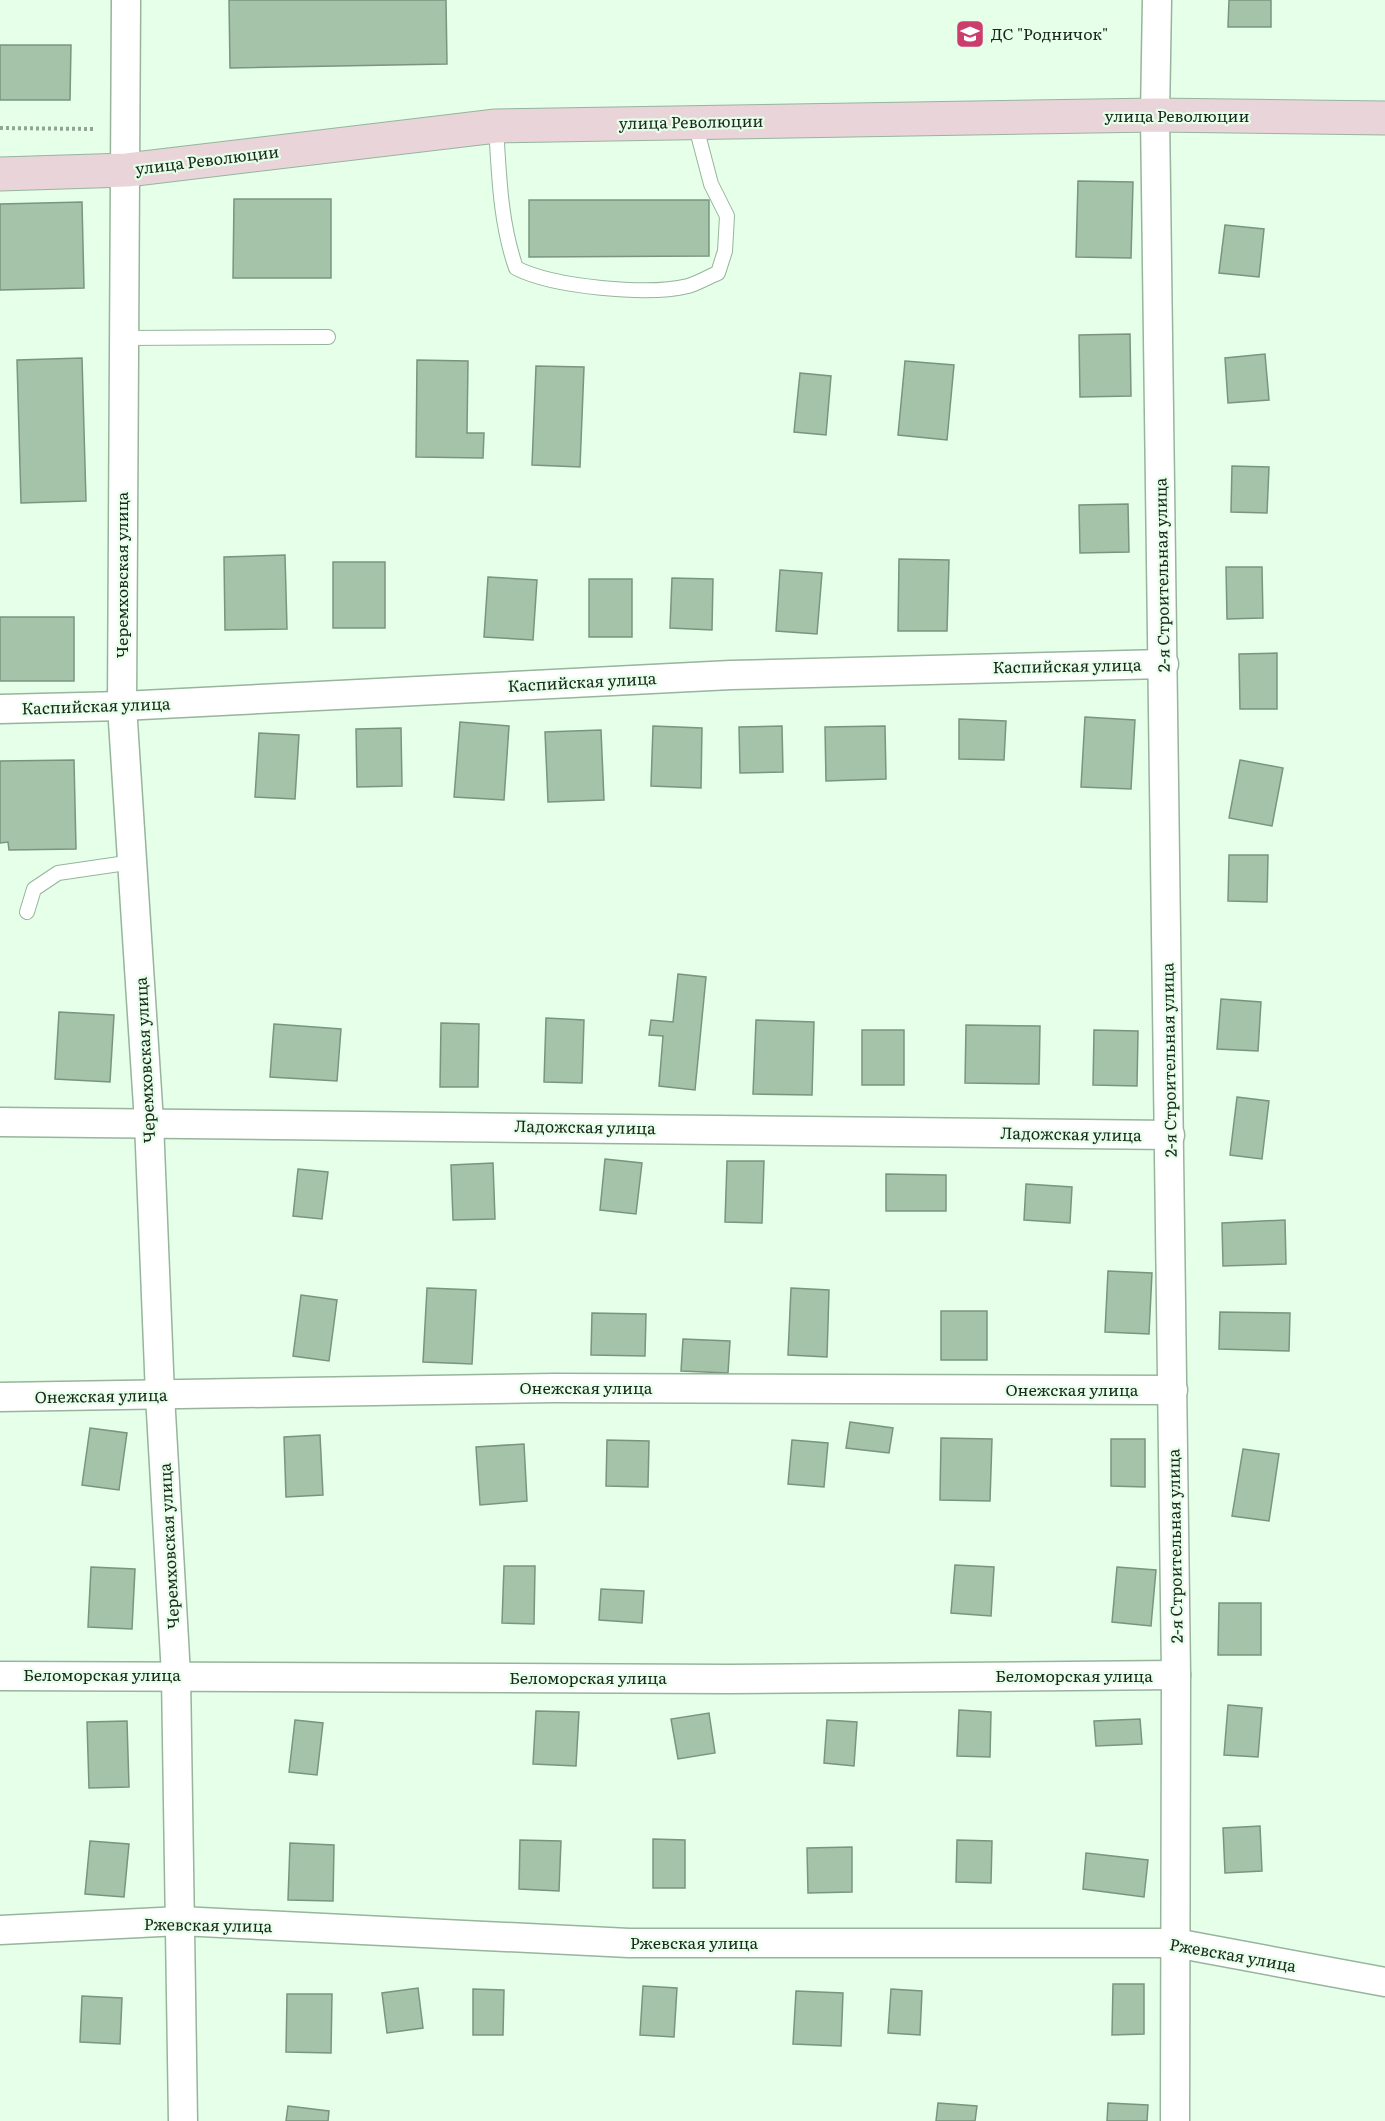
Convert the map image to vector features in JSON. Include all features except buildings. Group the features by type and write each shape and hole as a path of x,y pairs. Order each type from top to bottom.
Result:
{"street":[{"name":"Черемховская улица","path":"126,0 124,129 127,170 123,338 122,706 149,1122 160,1395 176,1675 183,2121"},
{"name":"2-я Строительная улица","path":"1157,0 1155,115 1176,1675 1175,2121"},
{"name":"улица Революции","path":"0,174 127,170 496,126 1155,115 1385,118"},
{"name":"Каспийская улица","path":"0,709 122,706 731,675 1164,664"},
{"name":"Ладожская улица","path":"0,1122 1170,1135"},
{"name":"Онежская улица","path":"0,1397 554,1388 1173,1390"},
{"name":"Беломорская улица","path":"0,1676 716,1679 1176,1675"},
{"name":"Ржевская улица","path":"0,1930 180,1922 629,1943 1175,1943 1385,1982"}],"lane":[{"path":"496,126 499,183 506,233 516,268 529,274 580,284 648,291 690,286 718,273 725,251 727,216 711,184 694,122"},
{"path":"123,338 328,337"},
{"path":"27,912 34,889 58,873 133,862"}],"path":[{"path":"0,128 124,129"}],"place":[{"name":"ДС \"Родничок\"","path":"970,34"}]}
